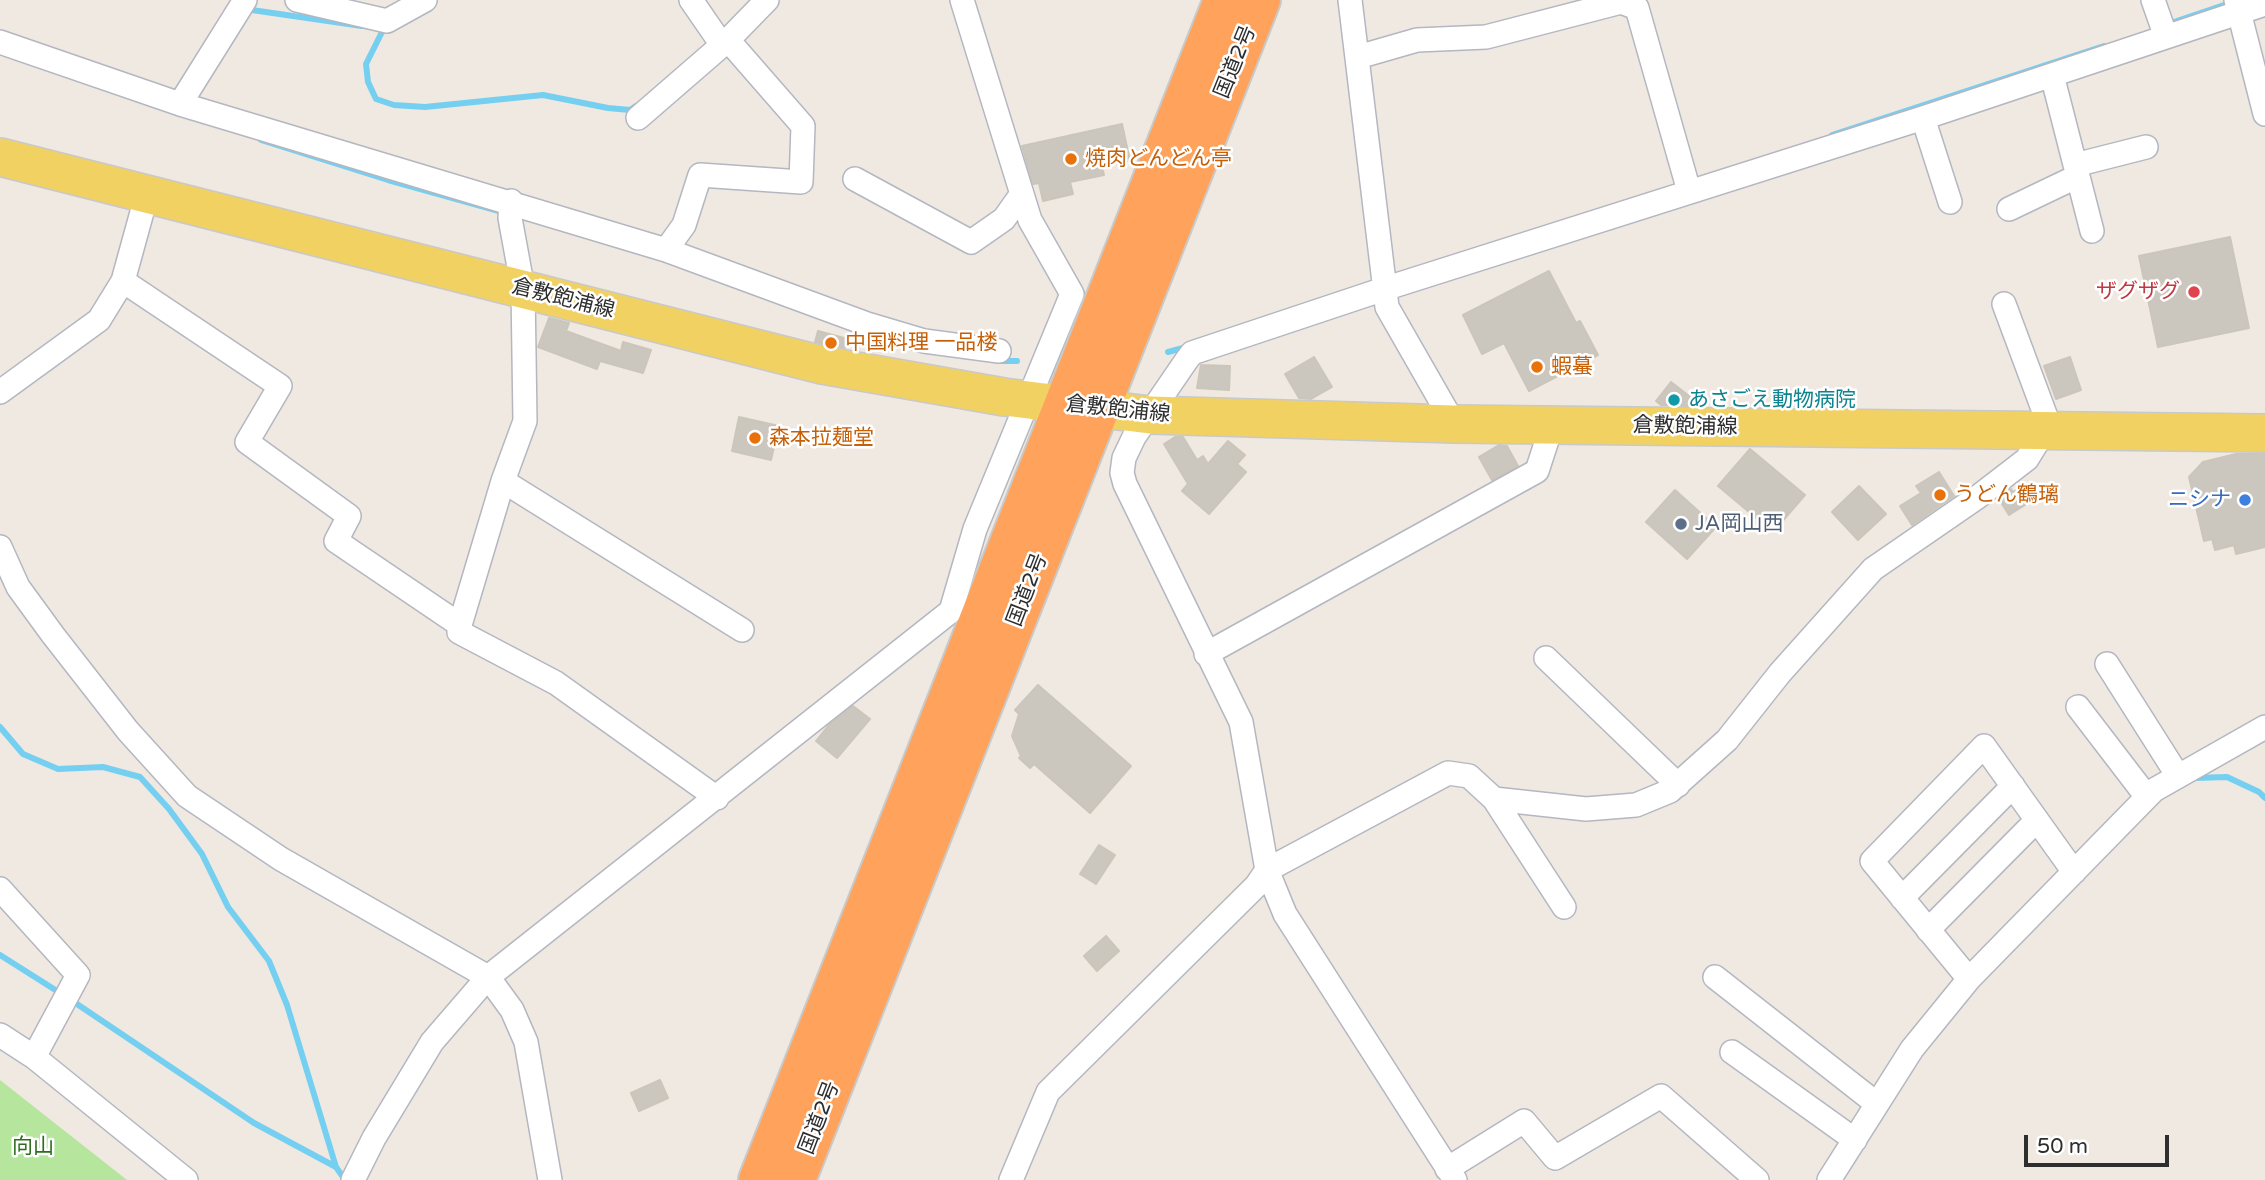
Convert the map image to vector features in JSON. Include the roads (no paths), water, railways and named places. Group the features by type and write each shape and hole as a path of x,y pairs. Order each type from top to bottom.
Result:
{"highway":[{"name":"国道2号","path":"758,1180 1223,0"},
{"name":"国道2号","path":"796,1180 1063,404 1261,0"}],"main road":[{"name":"倉敷飽浦線","path":"0,157 822,365 1063,404 1150,415 1454,424 2047,433 2265,433"}],"street":[{"path":"180,104 245,0"},
{"path":"297,0 387,21 425,0"},
{"path":"666,250 684,225 700,175 801,182 803,126 725,42 691,0"},
{"path":"638,118 725,42 767,0"},
{"path":"353,1180 432,1042 488,977 951,611 975,529 1063,404 1072,294 1043,248 1021,194 962,0"},
{"path":"1350,0 1387,307 1454,424"},
{"path":"2153,0 2166,37"},
{"path":"1358,57 1417,40 1486,37 1621,2 1637,8 1687,185"},
{"path":"1757,1180 1661,1096 1555,1158 1524,1121 1451,1175 1291,926 1267,870 1241,722 1206,654 1122,473 1134,437 1192,353 1384,283 1687,185 1923,118 2166,37 2238,6 2265,4"},
{"path":"2238,6 2265,114"},
{"path":"0,42 180,104 511,208 666,250 867,324 923,341 999,351"},
{"path":"2052,75 2092,232"},
{"path":"1923,118 1950,202"},
{"path":"2009,209 2076,171 2146,147"},
{"path":"855,179 971,242 1004,219 1021,194"},
{"path":"0,392 99,320 122,281 147,194"},
{"path":"511,208 523,289 525,421 503,481 459,632 556,683 717,798"},
{"path":"122,281 280,386 247,443 349,516 336,541 460,625"},
{"path":"1494,799 1586,809 1636,805 1678,785 1727,740 1780,673 1873,569 1979,496 2026,459 2047,433 2004,304"},
{"path":"1206,654 1537,471 1552,425"},
{"path":"503,481 741,630"},
{"path":"0,547 18,587 53,635 128,731 187,796 281,859 488,977 512,1010 526,1042 551,1180"},
{"path":"1546,658 1678,785"},
{"path":"2106,664 2178,776"},
{"path":"2078,707 2147,797"},
{"path":"1829,1180 1912,1049 1969,979 2147,797 2178,776 2265,727"},
{"path":"1969,979 1872,861 1984,746 2074,872"},
{"path":"1011,1180 1048,1092 1246,895 1267,870 1448,774 1469,776 1494,799 1564,907"},
{"path":"1902,898 2012,786"},
{"path":"1928,930 2037,820"},
{"path":"0,889 78,975 34,1057"},
{"path":"1714,977 1877,1104"},
{"path":"0,1035 34,1057 186,1180"},
{"path":"1732,1052 1854,1140"}],"waterway":[{"path":"2168,24 2230,3"},
{"path":"245,9 362,26"},
{"path":"379,29 383,30 366,64 368,82 376,99 394,105 425,107 543,95 608,108 630,110 636,106"},
{"path":"1832,135 2104,46"},
{"path":"261,140 499,211"},
{"path":"1168,352 1187,347"},
{"path":"997,361 1017,361"},
{"path":"0,727 23,754 58,769 103,767 140,777 169,809 202,854 228,907 269,961 287,1005 336,1167 343,1177"},
{"path":"2195,778 2227,777 2259,792 2265,798"},
{"path":"0,955 57,991"},
{"path":"71,1000 254,1123 336,1167"}],"place":[{"name":"焼肉どんどん亭","path":"1071,159"},
{"name":"ザグザグ","path":"2194,292"},
{"name":"中国料理 一品楼","path":"831,343"},
{"name":"蝦蟇","path":"1537,367"},
{"name":"あさごえ動物病院","path":"1674,400"},
{"name":"森本拉麺堂","path":"755,438"},
{"name":"うどん鶴璃","path":"1940,495"},
{"name":"ニシナ","path":"2245,500"},
{"name":"JA岡山西","path":"1681,524"}],"park label":[{"name":"向山","path":"33,1147"}]}
